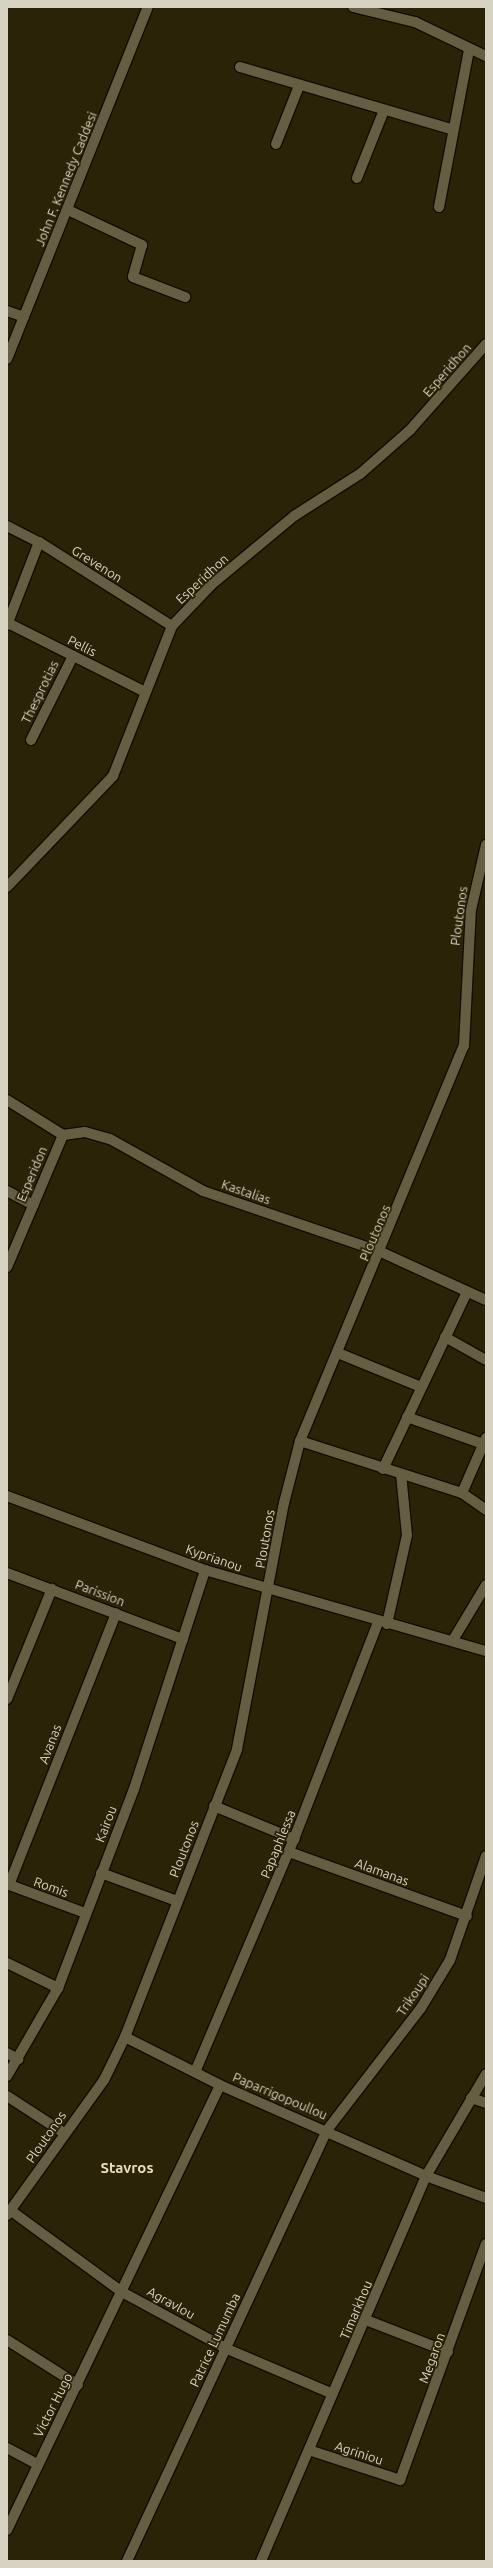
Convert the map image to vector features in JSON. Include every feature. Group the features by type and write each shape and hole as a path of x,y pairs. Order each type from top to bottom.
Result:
{"street":[{"name":"John F. Kennedy Caddesi","path":"7,359 68,210 148,7"},
{"path":"353,7 415,22 469,50 486,56"},
{"path":"439,207 451,129 469,50"},
{"path":"240,67 299,86 451,129"},
{"path":"276,144 299,86"},
{"path":"357,178 384,110"},
{"path":"68,210 142,245 133,277 185,297"},
{"path":"7,311 24,317"},
{"name":"Esperidhon","path":"7,887 112,776 172,626 211,585 288,521 360,474 410,430 486,344"},
{"name":"Grevenon","path":"7,526 39,542 172,626"},
{"path":"8,624 39,542"},
{"name":"Pellis","path":"8,624 145,692"},
{"name":"Thesprotias","path":"31,740 73,656"},
{"name":"Ploutonos","path":"9,2212 64,2133 104,2080 125,2037 237,1749 269,1590 284,1503 300,1441 380,1252 464,1046 471,910 486,845"},
{"path":"7,1100 63,1136"},
{"name":"Kastalias","path":"63,1136 85,1132 110,1139 203,1191 380,1252 486,1300"},
{"name":"Esperidon","path":"7,1267 63,1136"},
{"path":"7,1191 33,1205"},
{"path":"383,1469 467,1292"},
{"path":"445,1337 486,1360"},
{"path":"338,1353 421,1387"},
{"path":"407,1417 485,1442 462,1492"},
{"path":"300,1441 383,1469 462,1492 486,1510"},
{"name":"Papaphlessa","path":"195,2072 294,1840 382,1623 406,1535 401,1474"},
{"name":"Kyprianou","path":"7,1496 206,1570 382,1623 453,1640 486,1651"},
{"name":"Kairou","path":"7,2076 58,1988 85,1913 101,1874 206,1570"},
{"name":"Parission","path":"7,1573 183,1639"},
{"path":"453,1640 486,1585"},
{"path":"7,1700 52,1589"},
{"name":"Avanas","path":"8,1885 116,1613"},
{"path":"214,1806 294,1840"},
{"name":"Alamanas","path":"289,1852 467,1916"},
{"name":"Trikoupi","path":"327,2130 422,2008 450,1960 467,1916 486,1856"},
{"path":"101,1874 177,1901"},
{"name":"Romis","path":"8,1885 85,1913"},
{"path":"7,1963 58,1988"},
{"name":"Paparrigopoullou","path":"125,2037 220,2085 327,2130 426,2176 486,2198"},
{"path":"7,2052 18,2059"},
{"name":"Timarkhou","path":"261,2561 366,2320 426,2176 486,2074"},
{"name":"Victor Hugo","path":"7,2530 37,2464 78,2386 220,2085"},
{"path":"7,2096 64,2133"},
{"path":"471,2098 486,2103"},
{"name":"Patrice Lumumba","path":"127,2561 327,2130"},
{"name":"Agravlou","path":"9,2212 122,2292 225,2348 333,2394"},
{"name":"Megaron","path":"400,2480 448,2352 486,2244"},
{"path":"366,2320 448,2352"},
{"path":"7,2340 78,2386"},
{"path":"7,2448 37,2464"},
{"name":"Agriniou","path":"309,2450 400,2480"}],"district":[{"name":"Stavros","path":"127,2168"}]}
